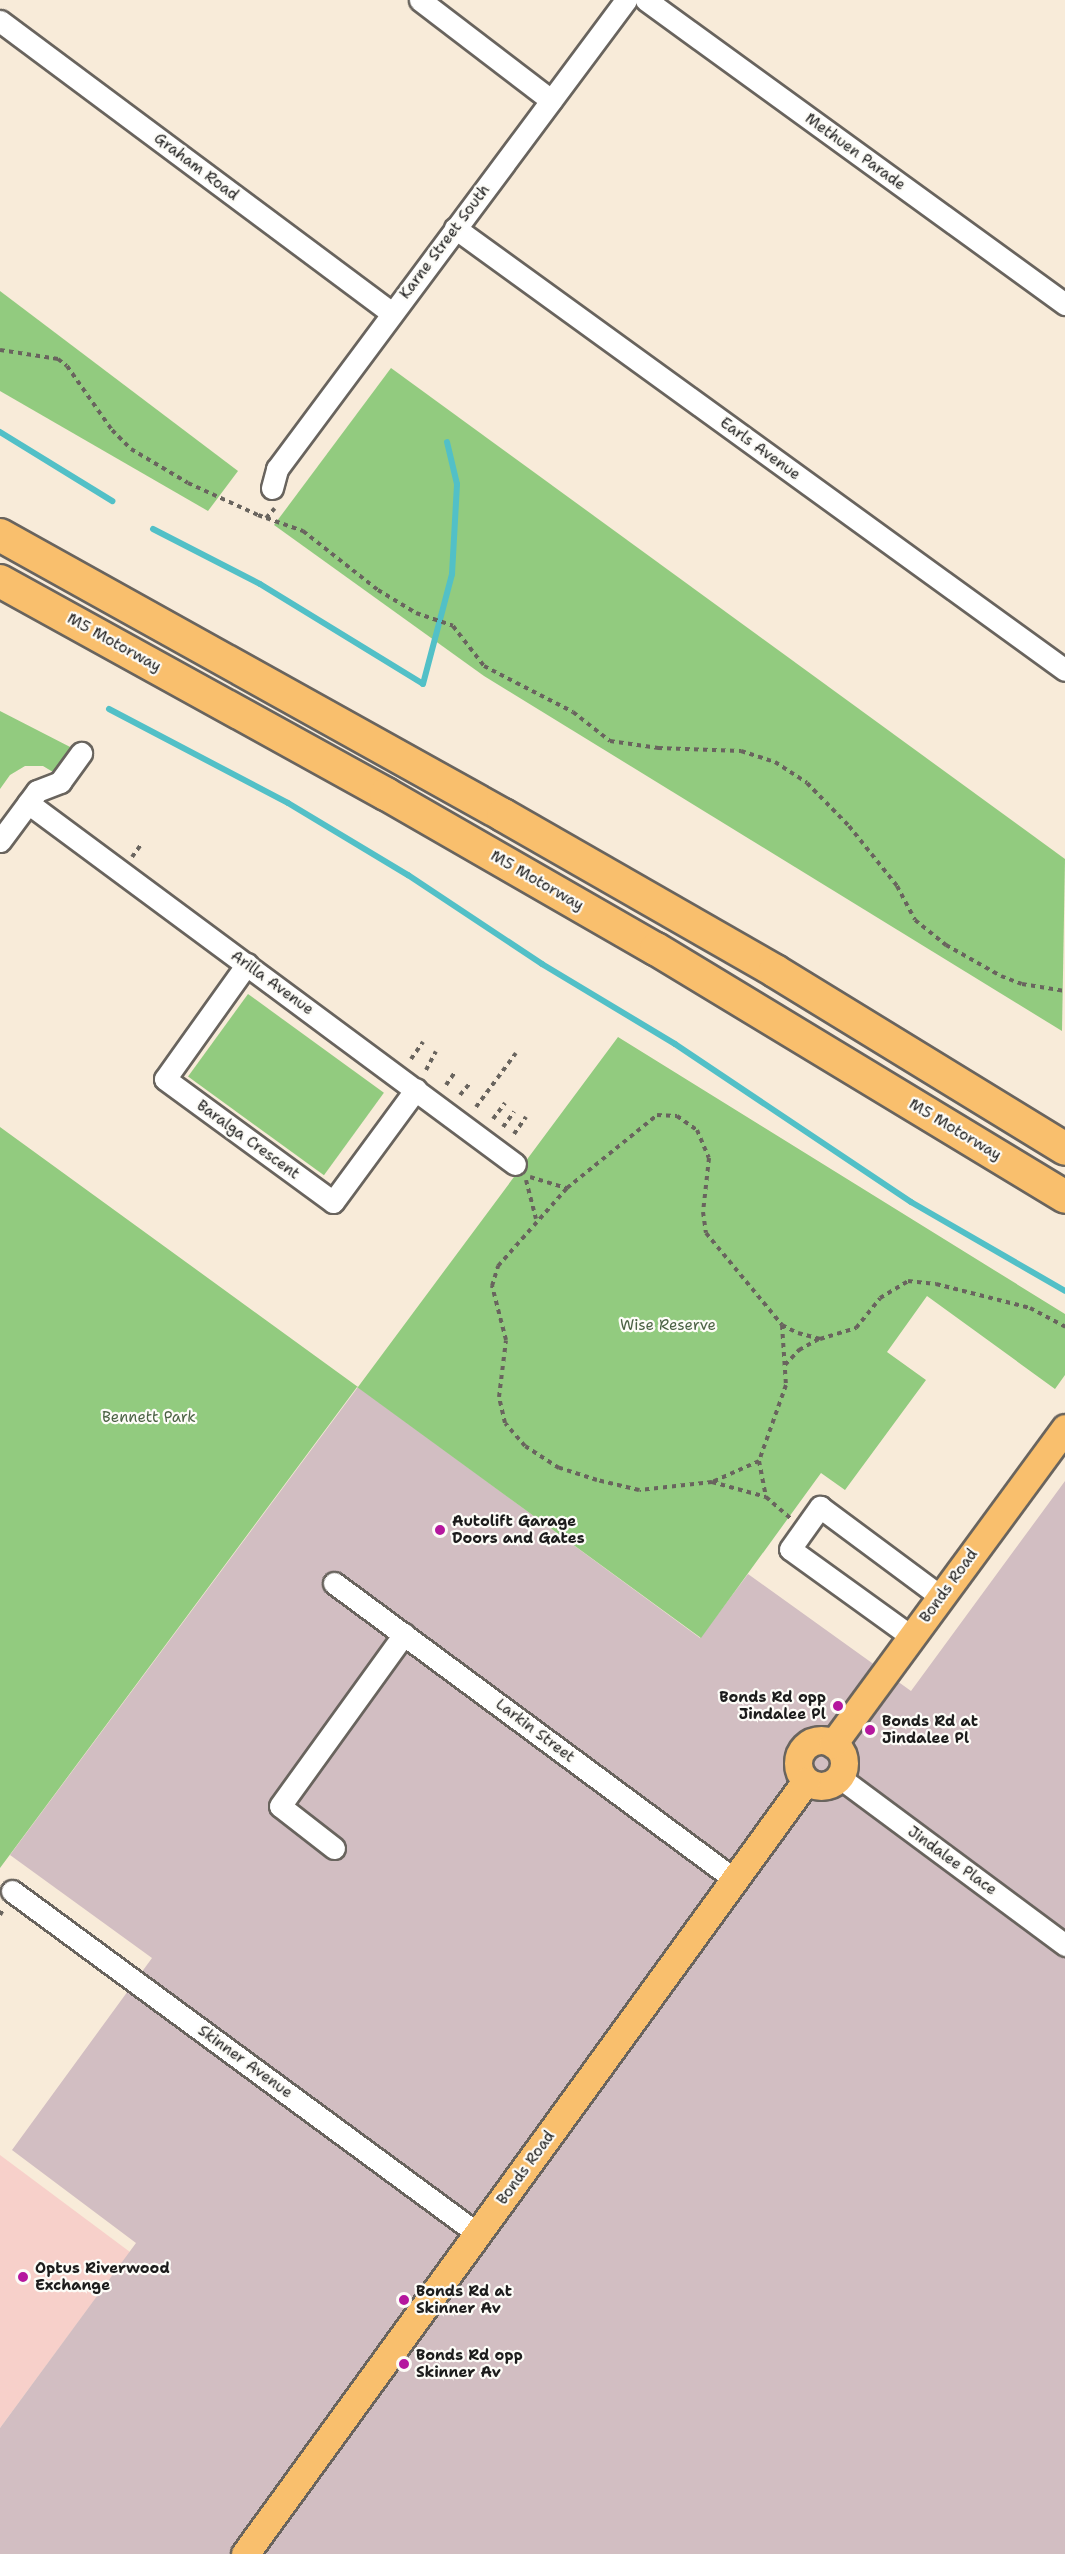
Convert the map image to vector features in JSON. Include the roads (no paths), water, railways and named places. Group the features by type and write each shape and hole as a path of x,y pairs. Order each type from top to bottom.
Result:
{"highway":[{"path":"0,535 503,814 775,971 1065,1149"},
{"name":"M5 Motorway","path":"0,581 386,794 646,943 1065,1197"}],"main road":[{"name":"Bonds Road","path":"833,1744 1065,1428"},
{"path":"818,1741 833,1744 843,1763 839,1777 827,1785 807,1781 798,1768 804,1747 818,1741"},
{"name":"Bonds Road","path":"245,2554 807,1781"}],"street":[{"path":"420,0 551,100"},
{"name":"Karne Street South","path":"272,488 277,469 626,0"},
{"name":"Methuen Parade","path":"646,0 1065,304"},
{"name":"Graham Road","path":"0,21 392,313"},
{"name":"Earls Avenue","path":"455,228 1065,670"},
{"path":"0,841 33,797 60,782 81,753"},
{"name":"Arilla Avenue","path":"33,797 247,964 515,1164"},
{"name":"Baralga Crescent","path":"247,964 165,1079 333,1202 416,1089"},
{"path":"912,1637 790,1549 820,1507 942,1597"},
{"name":"Larkin Street","path":"334,1582 735,1880"},
{"path":"334,1848 279,1806 404,1634"},
{"name":"Jindalee Place","path":"839,1777 1065,1945"},
{"name":"Skinner Avenue","path":"12,1891 478,2234"}],"waterway":[{"path":"0,432 112,501"},
{"path":"153,529 260,584 423,684 452,574 457,484 447,442"},
{"path":"109,709 288,803 408,875 542,964 675,1044 911,1202 1065,1291"}],"place":[{"name":"Autolift Garage Doors and Gates","path":"440,1530"},
{"name":"Bonds Rd opp Jindalee Pl","path":"838,1706"},
{"name":"Bonds Rd at Jindalee Pl","path":"870,1730"},
{"name":"Optus Riverwood Exchange","path":"23,2277"},
{"name":"Bonds Rd at Skinner Av","path":"404,2300"},
{"name":"Bonds Rd opp Skinner Av","path":"404,2364"}],"park label":[{"name":"Wise Reserve","path":"668,1326"},
{"name":"Bennett Park","path":"149,1418"}]}
